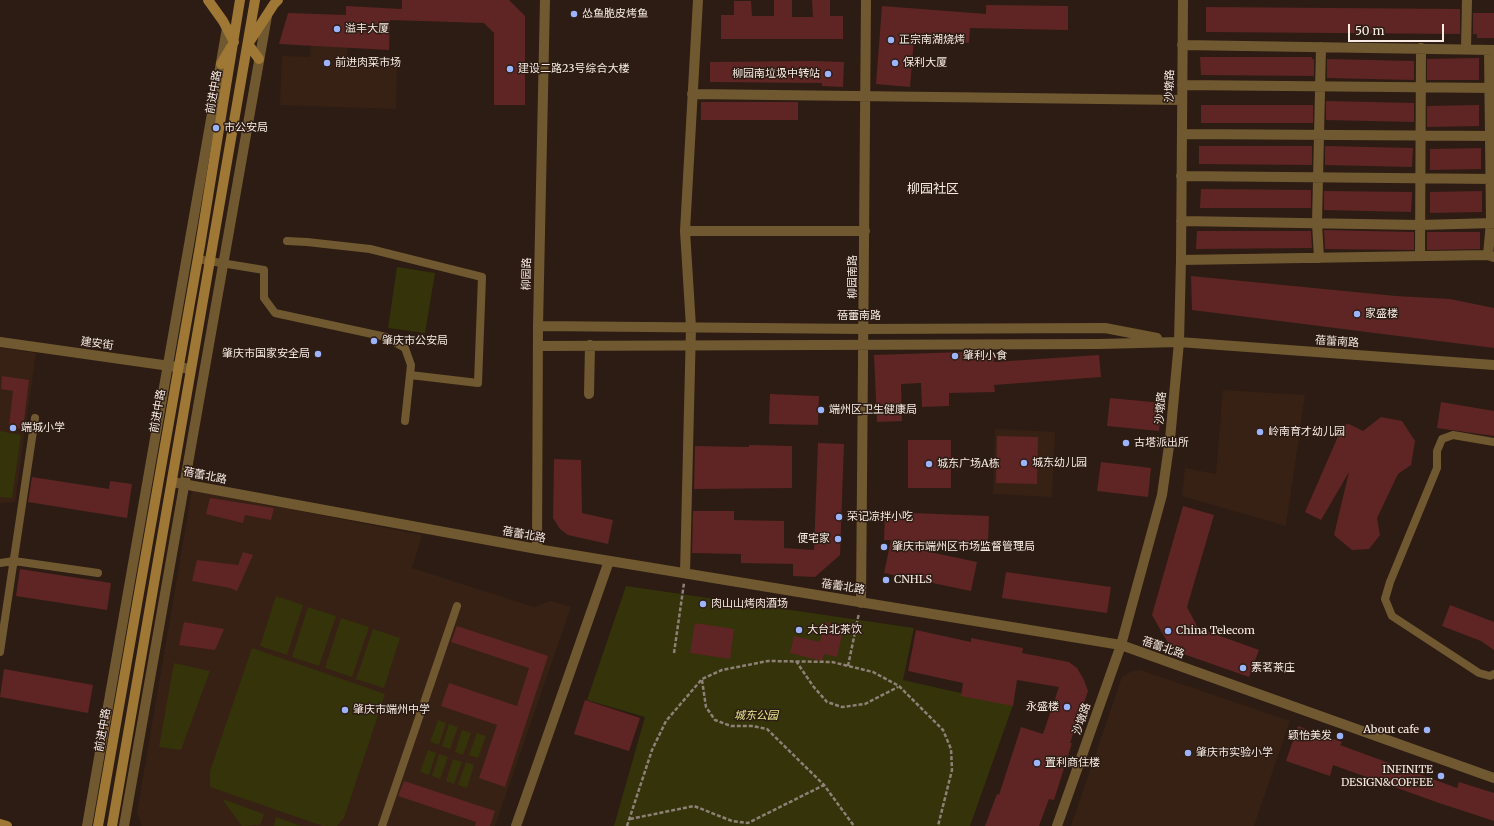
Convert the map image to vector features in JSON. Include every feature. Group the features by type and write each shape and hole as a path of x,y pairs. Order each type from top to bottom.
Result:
{"street":[{"path":"208,0 216,10 234,42 221,64"},
{"name":"前进中路","path":"87,826 173,367 197,259 240,0"},
{"path":"112,826 255,0"},
{"path":"248,44 278,0"},
{"name":"柳园路","path":"537,549 538,326 545,0"},
{"path":"685,573 691,327 685,231 698,0"},
{"name":"柳园南路","path":"861,602 866,0"},
{"name":"沙墩路","path":"1057,826 1120,646 1162,495 1170,438 1178,342 1181,260 1183,0"},
{"path":"1466,49 1468,0"},
{"path":"124,826 267,16"},
{"name":"前进中路","path":"98,826 227,28"},
{"path":"248,44 259,59"},
{"path":"1181,260 1491,256 1493,222 1491,88 1492,50 1182,45"},
{"path":"1319,258 1318,177 1321,47"},
{"path":"1420,256 1421,48"},
{"path":"1182,85 1491,88"},
{"path":"692,94 1182,100"},
{"path":"1182,134 1492,136"},
{"path":"1181,176 1492,178"},
{"path":"1181,222 1420,225 1493,222"},
{"path":"685,231 865,231"},
{"name":"蓓蕾南路","path":"538,326 864,329 1105,328 1178,342"},
{"name":"建安街","path":"0,342 191,369"},
{"name":"蓓蕾南路","path":"538,346 1091,344 1178,342 1494,365"},
{"path":"589,394 590,346"},
{"name":"蓓蕾北路","path":"172,482 537,549 1120,646 1494,778"},
{"path":"516,826 608,561"},
{"path":"0,824 7,826"}],"lane":[{"path":"287,241 370,249 482,276 478,383 410,375"},
{"path":"197,259 264,270 264,298 275,313 386,337 405,348 412,365 405,420"},
{"path":"0,652 35,418"},
{"path":"1494,442 1453,435 1442,439 1437,451 1437,468 1390,582 1385,599 1392,616 1479,673 1490,676 1494,674"},
{"path":"0,563 14,561 98,573"},
{"path":"382,826 457,606"}],"path":[{"path":"674,654 685,573"},
{"path":"848,666 861,602"},
{"path":"627,826 652,750 666,721 702,679 722,670 768,661 796,661 832,662 872,672 899,686 943,730 951,749 952,770 938,826"},
{"path":"796,661 813,686 827,702 842,706 865,704 899,686"},
{"path":"702,679 706,707 715,720 731,726 752,726 768,729 824,785 854,826"},
{"path":"629,819 694,806 732,821 748,823 824,785"}],"shaded area":[{"name":"前进肉菜市场","path":"312,18 349,19 347,62 397,64 396,109 280,105 282,56 310,57"},
{"name":"端城小学","path":"0,348 36,353 15,502 0,503"},
{"name":"岭南育才幼儿园","path":"1223,390 1305,395 1286,526 1182,496 1185,468 1216,474"},
{"name":"城东幼儿园","path":"995,429 1055,432 1052,497 993,494"},
{"name":"肇庆市端州中学","path":"192,490 422,535 412,568 534,607 550,601 571,607 495,826 142,826 137,812"},
{"name":"肇庆市实验小学","path":"1140,670 1290,721 1254,826 1071,826 1122,677 1130,672"}],"green space":[{"path":"397,267 435,273 425,333 388,328"},
{"path":"0,431 21,435 12,498 0,497"},
{"name":"城东公园","path":"626,586 914,628 903,680 1013,705 970,826 614,826 645,717 587,700"},
{"path":"276,596 303,605 287,655 260,646"},
{"path":"308,607 336,616 319,666 292,657"},
{"path":"341,618 369,627 352,677 325,668"},
{"path":"373,629 400,638 384,688 356,679"},
{"path":"252,648 385,694 344,818 337,826 323,826 210,787 210,771"},
{"path":"174,663 210,671 181,750 159,747"},
{"path":"438,720 446,723 439,745 430,742"},
{"path":"449,724 458,727 450,749 442,746"},
{"path":"462,730 471,733 463,755 455,752"},
{"path":"477,733 486,736 478,758 469,755"},
{"path":"428,750 436,753 429,775 420,772"},
{"path":"439,754 448,757 440,779 432,776"},
{"path":"453,759 462,762 454,784 446,781"},
{"path":"466,762 474,765 467,788 458,785"},
{"path":"222,799 264,814 260,825 242,826"},
{"path":"276,817 301,826 274,826"}],"building":[{"path":"402,0 509,0 525,16 525,105 494,105 494,33 484,23 390,20 389,50 279,44 288,13 346,15 346,6 402,9"},
{"path":"774,0 792,0 792,17 813,17 812,0 830,0 830,16 843,16 843,39 721,39 721,15 734,15 734,1 751,1 752,16 774,16"},
{"name":"保利大厦","path":"986,5 1068,6 1068,30 970,28 969,43 914,39 910,87 876,84 882,6 986,14"},
{"path":"1206,7 1460,9 1460,34 1206,32"},
{"path":"1473,13 1494,13 1494,38 1477,38 1477,34 1473,34"},
{"path":"1200,57 1312,57 1312,59 1314,59 1314,76 1201,75"},
{"path":"1479,58 1479,80 1427,80 1427,59"},
{"path":"1327,59 1414,61 1414,80 1327,78"},
{"path":"710,62 844,62 843,87 822,86 822,83 710,82"},
{"path":"1326,101 1414,103 1414,122 1326,120"},
{"path":"701,102 798,102 798,120 701,120"},
{"path":"1201,105 1313,105 1313,123 1201,123"},
{"path":"1479,105 1479,126 1427,127 1427,106"},
{"path":"1199,146 1312,146 1312,165 1199,164"},
{"path":"1325,146 1413,148 1412,167 1325,165"},
{"path":"1481,148 1481,169 1430,170 1430,149"},
{"path":"1201,189 1311,190 1311,208 1200,208"},
{"path":"1324,191 1412,192 1411,212 1324,210"},
{"path":"1482,191 1482,212 1430,213 1430,192"},
{"path":"1324,230 1414,232 1414,250 1325,249"},
{"path":"1197,231 1311,231 1312,248 1196,249"},
{"path":"1427,232 1480,232 1480,249 1427,250"},
{"name":"家盛楼","path":"1191,276 1396,296 1450,299 1494,308 1494,348 1192,310"},
{"path":"993,351 994,362 1099,355 1101,377 994,385 995,392 949,393 949,406 922,407 921,383 901,384 902,421 877,422 874,355"},
{"path":"2,376 29,380 23,429 9,427 13,391 1,389"},
{"path":"770,394 819,396 818,425 769,424"},
{"path":"1110,398 1162,403 1159,431 1107,426"},
{"path":"1441,402 1494,411 1494,436 1437,428"},
{"path":"1381,417 1402,421 1415,441 1411,465 1398,474 1377,518 1380,535 1369,549 1352,550 1334,535 1349,472 1321,520 1305,512 1343,425 1349,424 1363,431"},
{"path":"997,436 1038,437 1037,484 996,483"},
{"name":"城东广场A栋","path":"908,440 951,440 951,488 908,488"},
{"path":"818,443 844,444 840,555 815,577 793,576 793,564 741,563 741,554 692,553 693,511 734,511 734,520 784,521 784,548 814,550"},
{"path":"749,445 792,446 792,488 694,489 695,446 749,447"},
{"path":"554,459 581,460 582,513 613,520 608,544 568,535 560,529 553,518"},
{"path":"1101,462 1151,468 1148,497 1097,491"},
{"path":"32,477 109,489 110,481 132,484 127,518 28,502"},
{"path":"210,498 274,508 271,520 245,515 243,523 206,514"},
{"path":"1183,506 1214,515 1187,607 1198,628 1259,650 1249,677 1172,650 1152,615"},
{"path":"885,512 989,516 988,543 912,541 911,548 977,562 971,591 884,573 891,540 884,540"},
{"path":"243,552 253,555 237,591 230,588 192,581 197,560 238,565"},
{"path":"20,569 111,583 107,610 16,596"},
{"path":"1006,572 1111,587 1107,613 1002,598"},
{"path":"1450,605 1494,622 1494,650 1481,641 1442,626"},
{"path":"184,622 224,629 215,650 179,645"},
{"path":"825,622 844,627 837,657 824,654 822,661 790,653 794,636 820,642"},
{"path":"695,623 734,629 730,659 690,653"},
{"path":"457,626 548,656 505,787 479,778 497,725 441,706 449,683 517,706 529,668 451,642"},
{"path":"916,630 971,642 971,638 1023,648 1022,653 1069,662 1077,668 1088,691 1070,743 1072,743 1054,800 1049,799 1039,826 985,826 997,794 999,795 1021,727 1043,734 1059,687 1017,680 1013,706 961,696 963,683 908,671"},
{"path":"4,669 93,685 88,713 0,697"},
{"path":"585,700 640,718 629,751 574,734"},
{"path":"1298,726 1342,742 1340,745 1457,788 1459,782 1494,793 1494,821 1333,765 1330,776 1286,761"},
{"path":"404,781 495,811 490,826 475,826 476,822 398,796"}],"place":[{"name":"怂鱼脆皮烤鱼","path":"574,14"},
{"name":"溢丰大厦","path":"337,29"},
{"name":"正宗南湖烧烤","path":"891,40"},
{"name":"前进肉菜市场","path":"327,63"},
{"name":"保利大厦","path":"895,63"},
{"name":"建设二路23号综合大楼","path":"510,69"},
{"name":"柳园南垃圾中转站","path":"828,74"},
{"name":"市公安局","path":"216,128"},
{"name":"家盛楼","path":"1357,314"},
{"name":"肇庆市公安局","path":"374,341"},
{"name":"肇庆市国家安全局","path":"318,354"},
{"name":"肇利小食","path":"955,356"},
{"name":"端州区卫生健康局","path":"821,410"},
{"name":"端城小学","path":"13,428"},
{"name":"岭南育才幼儿园","path":"1260,432"},
{"name":"古塔派出所","path":"1126,443"},
{"name":"城东幼儿园","path":"1024,463"},
{"name":"城东广场A栋","path":"929,464"},
{"name":"荣记凉拌小吃","path":"839,517"},
{"name":"便宅家","path":"838,539"},
{"name":"肇庆市端州区市场监督管理局","path":"884,547"},
{"name":"CNHLS","path":"886,580"},
{"name":"肉山山烤肉酒场","path":"703,604"},
{"name":"大台北茶饮","path":"799,630"},
{"name":"China Telecom","path":"1168,631"},
{"name":"素茗茶庄","path":"1243,668"},
{"name":"永盛楼","path":"1067,707"},
{"name":"肇庆市端州中学","path":"345,710"},
{"name":"About cafe","path":"1427,730"},
{"name":"颖怡美发","path":"1340,736"},
{"name":"肇庆市实验小学","path":"1188,753"},
{"name":"置利商住楼","path":"1037,763"},
{"name":"INFINITE DESIGN&COFFEE","path":"1441,776"}],"district":[{"name":"柳园社区","path":"933,189"}]}
